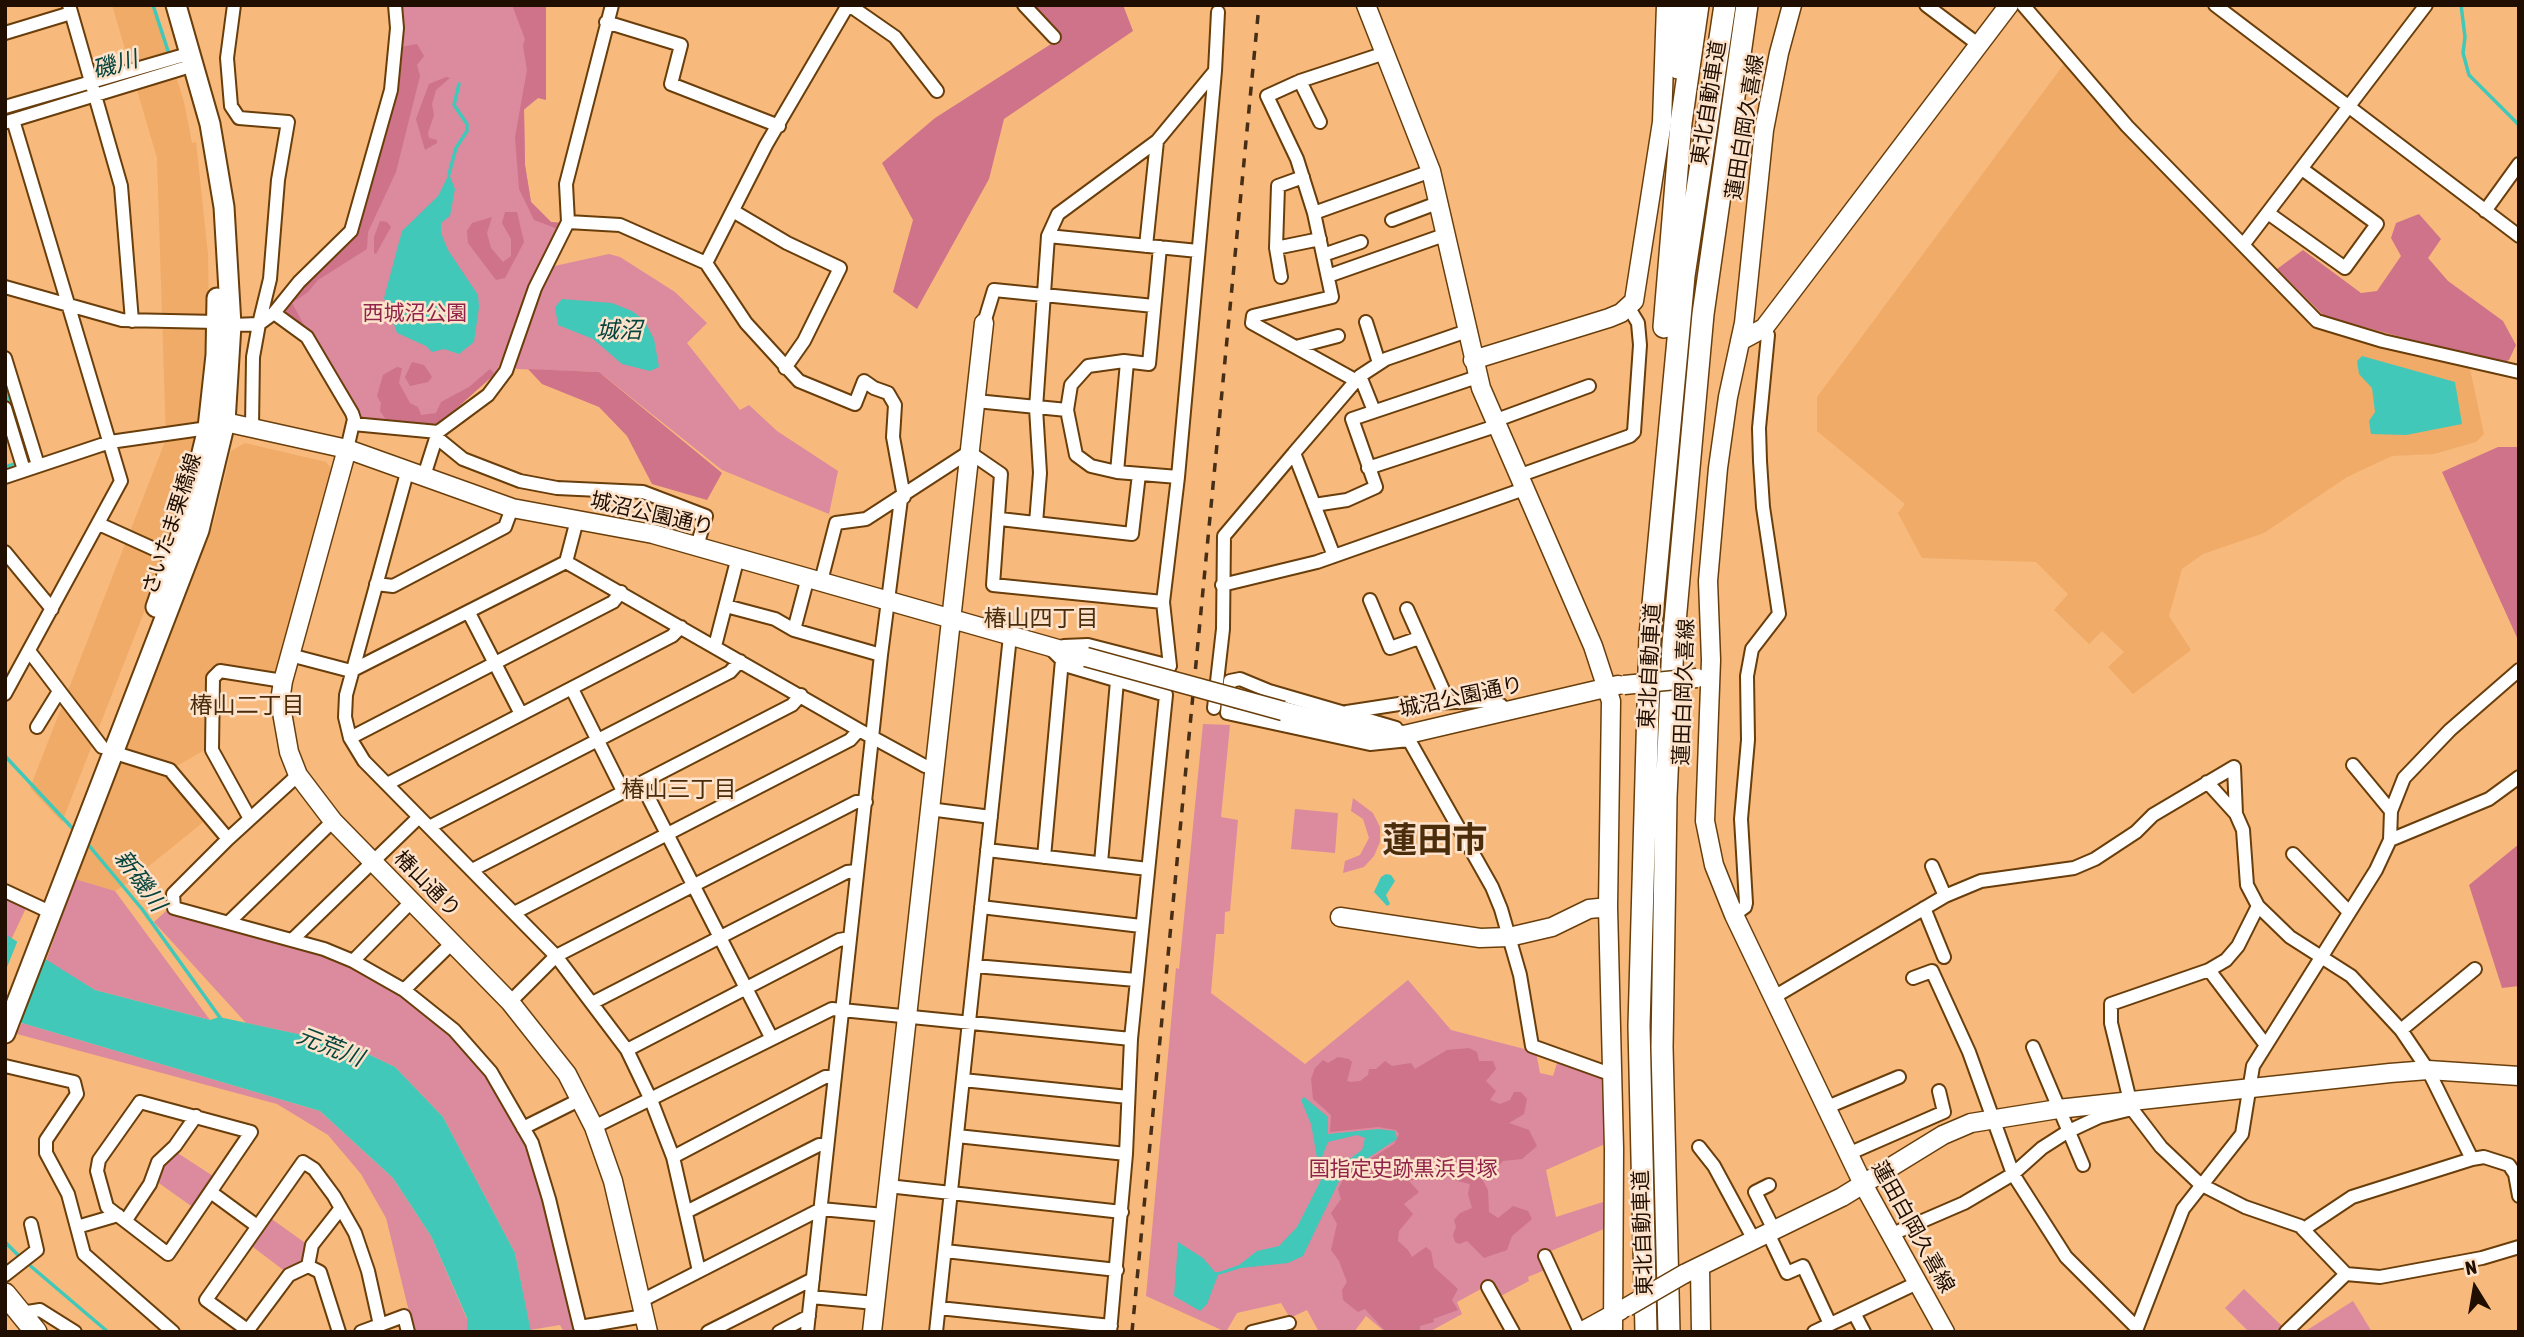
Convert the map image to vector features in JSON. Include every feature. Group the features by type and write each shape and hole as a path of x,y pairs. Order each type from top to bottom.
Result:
{"highway":[{"path":"1677,5 1681,123"},
{"path":"1662,494 1661,381 1681,123 1698,5"},
{"name":"東北自動車道","path":"1646,1332 1639,1026 1642,826 1650,636 1685,262 1725,5"},
{"name":"東北自動車道","path":"1669,1332 1662,1047 1666,797 1673,644 1703,314 1748,5"},
{"path":"5,1294 15,1320 36,1332"}],"main road":[{"name":"さいたま栗橋線","path":"166,5 206,153 215,209 224,323"},
{"name":"さいたま栗橋線","path":"5,1033 44,914 107,750 199,530 216,425 224,323 219,164 176,5"},
{"name":"さいたま栗橋線","path":"107,750 174,558 216,425"},
{"name":"さいたま栗橋線","path":"5,1000 44,914"}],"street":[{"path":"234,5 227,58 231,106 239,118 288,122 278,180 270,279 253,357 252,427"},
{"path":"5,287 132,321 259,324 274,313 299,282 351,231 391,90 397,28 395,5"},
{"path":"612,5 566,184 568,222 535,288 506,371 488,395 437,435 416,473 376,584 351,671 345,717 350,738 363,761 556,956 594,1002 626,1050 651,1100 673,1157 699,1271"},
{"path":"706,262 821,46 848,5 895,37 937,91"},
{"path":"1024,5 1054,37"},
{"path":"1366,5 1431,171 1475,368 1495,423 1616,685 1612,717 1608,907 1618,1318"},
{"path":"1314,505 1347,500 1376,487 1352,419 1629,308 1636,296 1641,247 1658,150 1664,95 1666,5"},
{"name":"蓮田白岡久喜線","path":"1792,5 1779,53 1765,130 1740,341 1724,423 1712,530 1704,677 1705,821 1714,865 1734,915 1863,1184 1945,1332"},
{"path":"1926,5 1979,45"},
{"path":"1740,341 1764,328 2008,5"},
{"path":"2023,5 2110,107 2317,321 2383,341 2516,368"},
{"path":"2215,5 2519,236"},
{"path":"2244,244 2426,5"},
{"path":"5,33 70,9 121,186 132,321"},
{"path":"1049,647 1088,645 1170,666 1163,603 1178,477 1215,71 1217,12"},
{"path":"607,22 681,45 671,84 779,126"},
{"path":"1374,411 1358,378 1252,323 1253,317 1332,297 1314,213 1303,177 1267,96 1300,81 1385,53"},
{"path":"5,107 92,81 183,62"},
{"path":"5,694 121,481 9,121 96,94 183,62"},
{"path":"1035,523 1040,473 1036,408 1048,236 1058,214 1157,141 1215,71"},
{"path":"1300,81 1320,122"},
{"path":"1146,246 1157,141"},
{"path":"2484,211 2519,164"},
{"path":"2268,213 2345,268 2377,224 2302,169"},
{"path":"1314,213 1431,171"},
{"path":"1281,276 1276,248 1278,187 1303,177"},
{"path":"1392,220 1440,202"},
{"path":"733,211 787,243 840,268 804,341 785,368"},
{"path":"568,222 620,225 706,262 746,323 799,382 855,404 864,381 888,393 895,405 893,437 902,498 881,655 807,1332"},
{"path":"1328,276 1447,234"},
{"path":"1048,236 1198,251"},
{"path":"1276,248 1320,239"},
{"path":"1323,256 1361,242"},
{"path":"1160,247 1149,364 1127,362 1088,366 1071,385 1067,410 1076,455 1091,466 1117,472 1178,477"},
{"path":"872,1332 949,618 984,323 995,290 1154,306"},
{"path":"1222,585 1334,556 1521,482 1634,432 1640,345 1639,323 1629,308"},
{"path":"274,313 307,337 352,413 353,424 347,449"},
{"path":"1366,322 1379,363"},
{"path":"1734,915 1745,908 1746,903 1741,819 1748,740 1747,676 1752,649 1779,614 1763,507 1760,461 1759,428 1768,335 1764,328"},
{"path":"1214,708 1223,629 1224,536 1358,378 1379,363 1467,331"},
{"path":"1296,347 1338,337"},
{"path":"5,358 38,466"},
{"path":"1117,472 1127,362"},
{"path":"1368,468 1589,386"},
{"path":"976,401 1067,410"},
{"path":"5,408 24,470"},
{"path":"353,424 437,435 463,458 520,481 557,488 643,492 706,516 697,546"},
{"path":"5,477 110,442 216,425"},
{"name":"城沼公園通り","path":"216,425 252,427 347,449 512,508 697,546 1049,647 1366,732 1414,736 1616,685 1704,677"},
{"name":"椿山通り","path":"347,449 283,681 280,701 283,729 298,775 333,821 510,1002 568,1074 594,1127 613,1181 644,1316"},
{"path":"969,452 1002,474 993,585 1163,603"},
{"path":"794,630 836,523 866,519 969,452"},
{"path":"1294,453 1334,556"},
{"path":"1000,519 1132,534 1139,474"},
{"path":"376,584 393,586 505,527 512,508"},
{"path":"290,655 351,671 566,562 577,520"},
{"path":"99,524 174,558"},
{"path":"5,552 52,609"},
{"path":"715,646 738,557"},
{"path":"566,562 859,730 925,766 933,767"},
{"path":"350,738 613,602 621,592"},
{"path":"1370,600 1390,648 1419,638"},
{"path":"726,606 775,619 794,630 881,655"},
{"path":"1407,609 1448,701"},
{"path":"469,613 522,715"},
{"path":"387,784 672,636 681,627"},
{"path":"936,1332 1010,636"},
{"path":"939,1308 1111,1329 1122,1212 1136,980 1166,695 1068,666 1049,647"},
{"path":"29,651 58,693 107,750 170,770 228,839"},
{"path":"1044,857 1062,660"},
{"path":"429,827 730,672 740,661"},
{"path":"1913,978 1932,971 1994,1118 2013,1174 2066,1256 2137,1328 2183,1209 2242,1134 2253,1066 2264,1044 2303,990 2320,958 2376,870 2390,840 2391,811 2404,778 2413,765 2519,670"},
{"path":"249,817 212,750 213,678 220,671 283,681"},
{"path":"1414,736 1388,744 1363,743 1227,713 1230,681 1240,679 1414,736 1492,887 1520,975 1532,1046 1613,1075"},
{"path":"1101,863 1117,681"},
{"path":"572,689 623,791"},
{"path":"37,727 58,693"},
{"path":"472,870 792,705 800,695"},
{"path":"1336,712 1448,701 1495,702 1505,713"},
{"path":"514,913 850,740 859,730"},
{"path":"2353,765 2391,811"},
{"path":"1774,997 1924,908 1981,881 2074,868 2095,859 2136,832 2152,815 2234,767 2236,814"},
{"path":"298,775 249,817 173,894 174,908 292,940 353,961 404,990 454,1030 491,1072 531,1143 549,1199 580,1327 644,1316 699,1271 821,1209 884,1215"},
{"path":"2390,840 2489,800 2519,777"},
{"path":"2207,782 2236,814 2243,830 2247,885 2258,906 2290,937 2351,976 2401,1030 2428,1070 2472,1159"},
{"path":"641,783 772,1039"},
{"path":"510,1002 556,956 856,802 866,802"},
{"path":"929,809 990,817"},
{"path":"292,940 419,817"},
{"path":"229,922 333,821"},
{"path":"987,850 1148,869"},
{"path":"2293,854 2349,912"},
{"path":"1932,866 1945,897"},
{"path":"594,1002 847,872 857,871"},
{"path":"5,891 44,914"},
{"path":"353,961 412,901"},
{"path":"2258,906 2238,946 2226,960 2208,970 2111,1004 2111,1023 2132,1105 2161,1147 2200,1184 2245,1207 2304,1229 2346,1274 2379,1277 2482,1258 2519,1247"},
{"path":"981,907 1141,926"},
{"path":"1340,917 1480,938 1509,937 1552,927 1589,909 1608,907"},
{"path":"1924,908 1944,957"},
{"path":"626,1050 839,940 850,938"},
{"path":"404,990 453,942"},
{"path":"975,966 1136,980"},
{"path":"2401,1030 2474,969"},
{"path":"2208,970 2264,1044"},
{"path":"594,1127 832,1009 1131,1039"},
{"path":"2032,1046 2083,1165"},
{"path":"5,1066 74,1082 77,1094 46,1140 46,1153 68,1194 85,1254 173,1332"},
{"path":"1545,1256 1580,1332 1618,1318 1692,1271 1863,1184 1944,1135 1971,1123 2058,1109 2132,1105 2249,1089 2428,1070 2519,1076"},
{"path":"673,1157 825,1077 835,1077"},
{"path":"1825,1108 1899,1077"},
{"path":"963,1080 1128,1097"},
{"path":"1848,1154 1944,1112 1939,1091"},
{"path":"523,1128 581,1099"},
{"path":"140,1102 251,1132 212,1193 168,1254 107,1207 97,1171 99,1160 140,1102"},
{"path":"1890,1235 1965,1203 2013,1174 2042,1148 2067,1132 2132,1105"},
{"path":"78,1227 122,1218 150,1184 158,1162 175,1146 195,1116"},
{"path":"957,1136 1126,1154"},
{"path":"686,1212 819,1145 826,1145"},
{"path":"1699,1147 1765,1234 1787,1273 1803,1266 1830,1324"},
{"path":"2304,1229 2352,1197 2484,1157 2509,1166 2515,1174 2519,1196"},
{"path":"309,1266 289,1275 249,1331 206,1300 303,1162 314,1169 355,1233 368,1271 380,1325"},
{"path":"1765,1234 1755,1192 1769,1185"},
{"path":"888,1186 1122,1212"},
{"path":"212,1193 257,1226"},
{"path":"309,1266 312,1245 341,1208"},
{"path":"5,1275 37,1250 31,1224"},
{"path":"945,1251 1117,1270"},
{"path":"309,1266 320,1272 339,1332"},
{"path":"1692,1271 1701,1332"},
{"path":"2286,1332 2346,1274"},
{"path":"709,1332 814,1279"},
{"path":"1814,1332 1917,1283"},
{"path":"1488,1287 1513,1332"},
{"path":"811,1297 875,1303"},
{"path":"15,1320 40,1310 75,1332"},
{"path":"1854,1313 1864,1332"},
{"path":"361,1332 404,1316 408,1332"},
{"path":"779,1332 809,1316"},
{"path":"1252,1332 1289,1322"}],"shaded area":[{"path":"112,5 154,5 184,102 192,143 196,142 208,254 209,319 200,415 178,514 157,579 62,822 30,788 166,439 157,158"},
{"path":"2064,64 2319,328 2470,369 2484,434 2476,442 2434,454 2392,456 2347,477 2264,533 2203,554 2182,569 2169,616 2191,650 2133,694 2108,667 2124,652 2102,631 2089,644 2054,610 2068,594 2036,562 1922,558 1898,513 1905,504 1817,431 1817,397"},
{"path":"245,443 326,462 331,468 274,676 210,668 208,748 175,767 212,815 115,891 75,879 214,522 231,451"}],"green space":[{"name":"西城沼公園","path":"400,5 531,5 538,98 524,110 525,165 531,202 551,222 562,223 550,244 497,371 439,424 362,419 318,341 308,329 285,313 284,307 355,233 396,87"},
{"path":"512,5 546,5 546,100 538,98 524,109 525,165 531,202 551,222 562,223 558,229 534,220 519,189 515,137 527,70 523,46 525,39"},
{"path":"1033,5 1123,5 1133,31 1004,119 989,179 917,309 893,292 913,220 882,163 935,118 1062,37"},
{"path":"417,44 424,56 417,65 420,76 396,172 368,232 367,249 318,280 308,292 292,303 305,327 285,313 284,307 355,233 401,47"},
{"path":"450,78 436,90 432,104 434,115 428,133 429,138 437,140 437,143 425,150 416,119 429,84"},
{"path":"505,212 517,212 524,242 505,278 496,280 468,243 467,231 472,223 492,217 487,233 491,248 503,262 511,256 511,239 502,223"},
{"path":"2419,214 2441,239 2428,258 2448,281 2503,321 2516,345 2509,360 2500,364 2324,316 2277,269 2303,250 2361,293 2377,291 2401,256 2391,238 2396,223"},
{"path":"380,221 387,222 391,227 376,254 374,237"},
{"path":"609,254 620,257 675,292 707,323 687,343 740,410 749,405 777,431 838,471 829,514 722,470 599,372 517,369 511,364 550,267"},
{"path":"412,362 424,365 432,377 428,382 410,386 405,377"},
{"path":"397,367 402,368 399,383 410,403 418,407 421,415 436,413 441,402 469,387 490,369 495,374 439,424 431,426 387,421 380,411 381,403 377,396 383,375"},
{"path":"528,369 599,372 722,473 707,500 652,484 627,436 599,407 542,384"},
{"path":"2498,447 2519,447 2519,642 2442,472"},
{"name":"国指定史跡黒浜貝塚","path":"1203,724 1230,725 1221,817 1238,820 1230,911 1225,912 1224,934 1216,934 1211,993 1305,1064 1408,980 1451,1030 1536,1052 1540,1073 1553,1076 1558,1060 1604,1076 1605,1144 1546,1170 1556,1217 1603,1202 1604,1229 1546,1253 1547,1269 1528,1277 1529,1281 1499,1297 1490,1284 1457,1302 1462,1314 1429,1332 1385,1332 1366,1316 1354,1332 1319,1332 1307,1310 1290,1318 1281,1303 1237,1313 1226,1332 1146,1296 1176,968 1179,969"},
{"path":"1353,798 1373,813 1380,827 1380,842 1374,856 1364,867 1343,873 1345,861 1360,855 1369,838 1363,819 1351,811"},
{"path":"1295,809 1338,813 1335,853 1291,849"},
{"path":"2519,844 2519,986 2502,988 2469,885"},
{"path":"75,879 115,891 210,1020 95,990 46,961"},
{"path":"5,897 26,908 11,940 5,934"},
{"path":"166,911 329,956 392,987 458,1041 490,1081 524,1138 544,1192 577,1332 564,1332 560,1325 530,1330 515,1253 443,1117 395,1067 349,1045 246,1023 154,922"},
{"path":"22,1023 320,1111 393,1178 431,1236 467,1319 467,1332 414,1332 386,1218 361,1174 328,1135 277,1104 17,1034"},
{"path":"1469,1048 1477,1052 1479,1061 1493,1061 1496,1069 1486,1081 1496,1091 1490,1100 1500,1104 1510,1100 1514,1092 1521,1092 1527,1099 1524,1114 1509,1123 1529,1130 1537,1146 1522,1159 1503,1161 1497,1168 1487,1165 1480,1175 1488,1190 1489,1212 1498,1218 1513,1206 1528,1211 1532,1219 1512,1236 1507,1250 1484,1258 1467,1241 1459,1244 1455,1242 1453,1235 1456,1227 1454,1220 1460,1213 1472,1208 1468,1194 1470,1184 1457,1181 1440,1165 1424,1169 1418,1174 1421,1178 1409,1181 1419,1192 1404,1204 1413,1214 1399,1231 1398,1241 1412,1257 1426,1247 1431,1251 1434,1267 1458,1289 1452,1300 1458,1310 1433,1319 1434,1322 1420,1326 1420,1330 1386,1332 1365,1309 1358,1312 1343,1300 1342,1290 1347,1282 1339,1261 1331,1250 1337,1224 1331,1213 1341,1199 1338,1189 1346,1174 1394,1144 1399,1134 1396,1130 1378,1127 1330,1132 1331,1115 1313,1099 1311,1079 1315,1068 1323,1060 1328,1063 1338,1057 1352,1062 1347,1081 1351,1082 1360,1081 1368,1075 1369,1069 1376,1069 1385,1061 1392,1066 1411,1063 1415,1069 1447,1050"},
{"path":"173,1150 216,1178 194,1208 156,1181 157,1173"},
{"path":"269,1217 308,1245 307,1252 295,1268 286,1272 249,1244"},
{"path":"2244,1289 2284,1328 2279,1332 2249,1332 2225,1308"},
{"path":"2353,1301 2372,1332 2304,1332"}],"water":[{"path":"449,174 455,189 450,216 441,223 441,233 448,250 478,295 479,307 474,342 459,354 444,349 432,352 426,346 397,333 391,316 396,314 392,306 387,307 384,298 402,231 438,196"},
{"name":"城沼","path":"562,299 612,303 632,311 644,320 654,339 659,367 650,371 622,364 593,339 558,325 555,307"},
{"path":"2362,356 2455,382 2462,424 2406,435 2371,434 2369,421 2375,412 2372,388 2359,374 2357,361"},
{"path":"1391,875 1395,881 1386,895 1390,904 1387,906 1374,892 1381,877"},
{"name":"元荒川","path":"5,934 95,990 210,1020 219,1017 349,1045 395,1067 443,1117 515,1253 531,1332 467,1332 467,1318 431,1236 393,1178 320,1111 5,1018"},
{"path":"1304,1097 1328,1117 1328,1134 1378,1129 1395,1131 1397,1139 1342,1175 1303,1256 1288,1263 1241,1268 1218,1275 1207,1304 1200,1311 1174,1296 1178,1242 1203,1258 1215,1272 1239,1265 1257,1251 1279,1246 1297,1227 1321,1180 1311,1124 1301,1100","holes":["1357,1135 1365,1138 1362,1150 1344,1163 1330,1166 1325,1163 1322,1157 1328,1142"]}],"pier":[{"path":"18,940 45,956 19,1026 5,1022 5,972"}],"waterway":[{"name":"磯川","path":"153,5 173,66 169,67"},
{"path":"2461,5 2465,37 2463,53 2469,75 2519,125"},
{"name":"磯川","path":"5,115 118,82"},
{"path":"449,174 456,148 467,131 467,124 454,105 459,84"},
{"name":"新磯川","path":"5,387 26,460"},
{"name":"新磯川","path":"5,467 18,463"},
{"name":"新磯川","path":"5,756 75,831"},
{"name":"新磯川","path":"86,842 142,909 221,1019"},
{"path":"5,1242 21,1258"},
{"path":"27,1263 108,1332"}],"railway":[{"path":"1132,1332 1259,5"}],"district":[{"name":"椿山四丁目","path":"1041,619"},
{"name":"椿山二丁目","path":"247,706"},
{"name":"椿山三丁目","path":"679,790"},
{"name":"蓮田市","path":"1435,841"}]}
